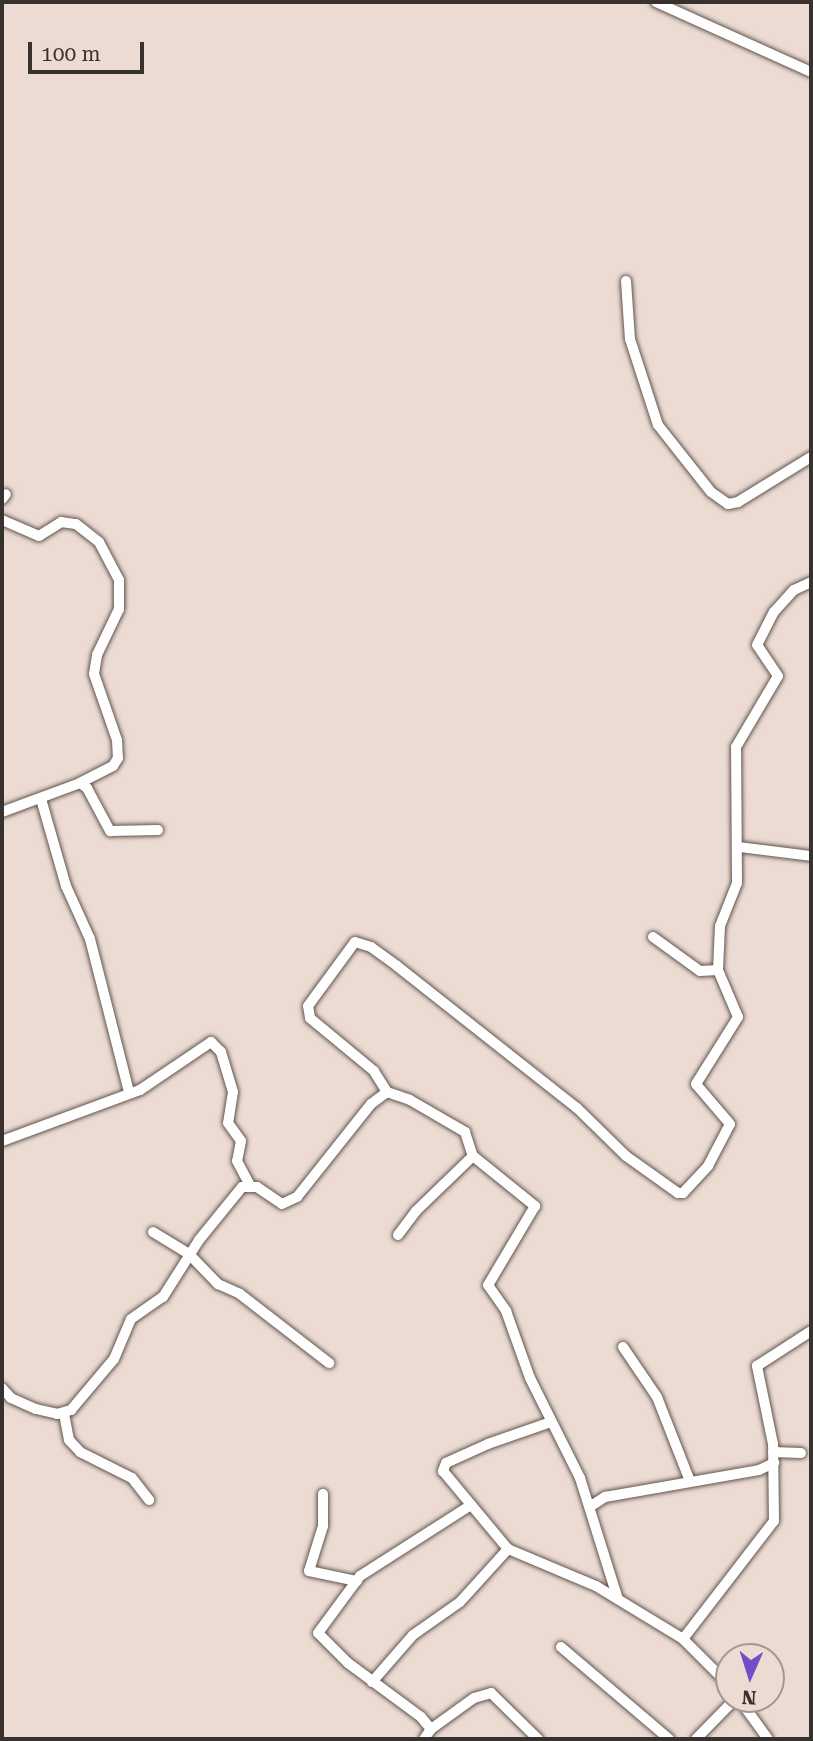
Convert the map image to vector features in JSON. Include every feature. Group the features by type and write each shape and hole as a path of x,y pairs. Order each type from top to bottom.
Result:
{"street":[{"path":"656,2 811,72"},
{"path":"626,281 630,339 658,425 711,492 728,505 738,502 811,457"},
{"path":"2,520 39,536 61,522 76,524 99,542 119,580 119,609 97,655 94,674 117,740 118,758 113,766 80,783 2,812"},
{"path":"618,1599 591,1506 551,1422 506,1311 488,1285 535,1206 473,1156 465,1132 410,1100 387,1093 374,1071 310,1018 308,1006 355,943 371,947 568,1101 626,1156 683,1193 708,1166 730,1124 696,1084 738,1017 718,970 720,926 737,883 739,847 736,747 778,676 757,645 774,612 794,590 811,582"},
{"path":"80,783 87,788 110,831 158,830"},
{"path":"41,799 66,886 90,939 129,1092"},
{"path":"739,847 811,856"},
{"path":"653,936 700,971 718,970"},
{"path":"2,1141 160,1080 208,1042 217,1045 233,1092 228,1123 241,1141 237,1161 248,1184 282,1204 297,1197 355,1122 387,1093"},
{"path":"398,1235 416,1211 473,1156"},
{"path":"64,1414 114,1359 136,1314 163,1297 189,1254 248,1184"},
{"path":"153,1232 189,1254 218,1284 240,1294 328,1363"},
{"path":"684,1639 702,1610 756,1550 774,1521 773,1457 757,1367 811,1331"},
{"path":"623,1347 657,1397 690,1481"},
{"path":"2,1388 11,1398 36,1409 64,1414"},
{"path":"64,1414 69,1440 80,1452 132,1478 149,1500"},
{"path":"551,1422 446,1463 443,1471 508,1549 618,1599 684,1639 715,1671"},
{"path":"591,1506 605,1497 690,1481 773,1457 801,1453"},
{"path":"323,1494 323,1526 309,1571 357,1581"},
{"path":"431,1729 372,1682 318,1633 357,1581 471,1505"},
{"path":"372,1682 413,1635 460,1602 508,1549"},
{"path":"561,1647 669,1739"},
{"path":"424,1739 431,1729 474,1698 491,1693 538,1739"},
{"path":"696,1739 723,1713"},
{"path":"748,1713 768,1739"}]}
